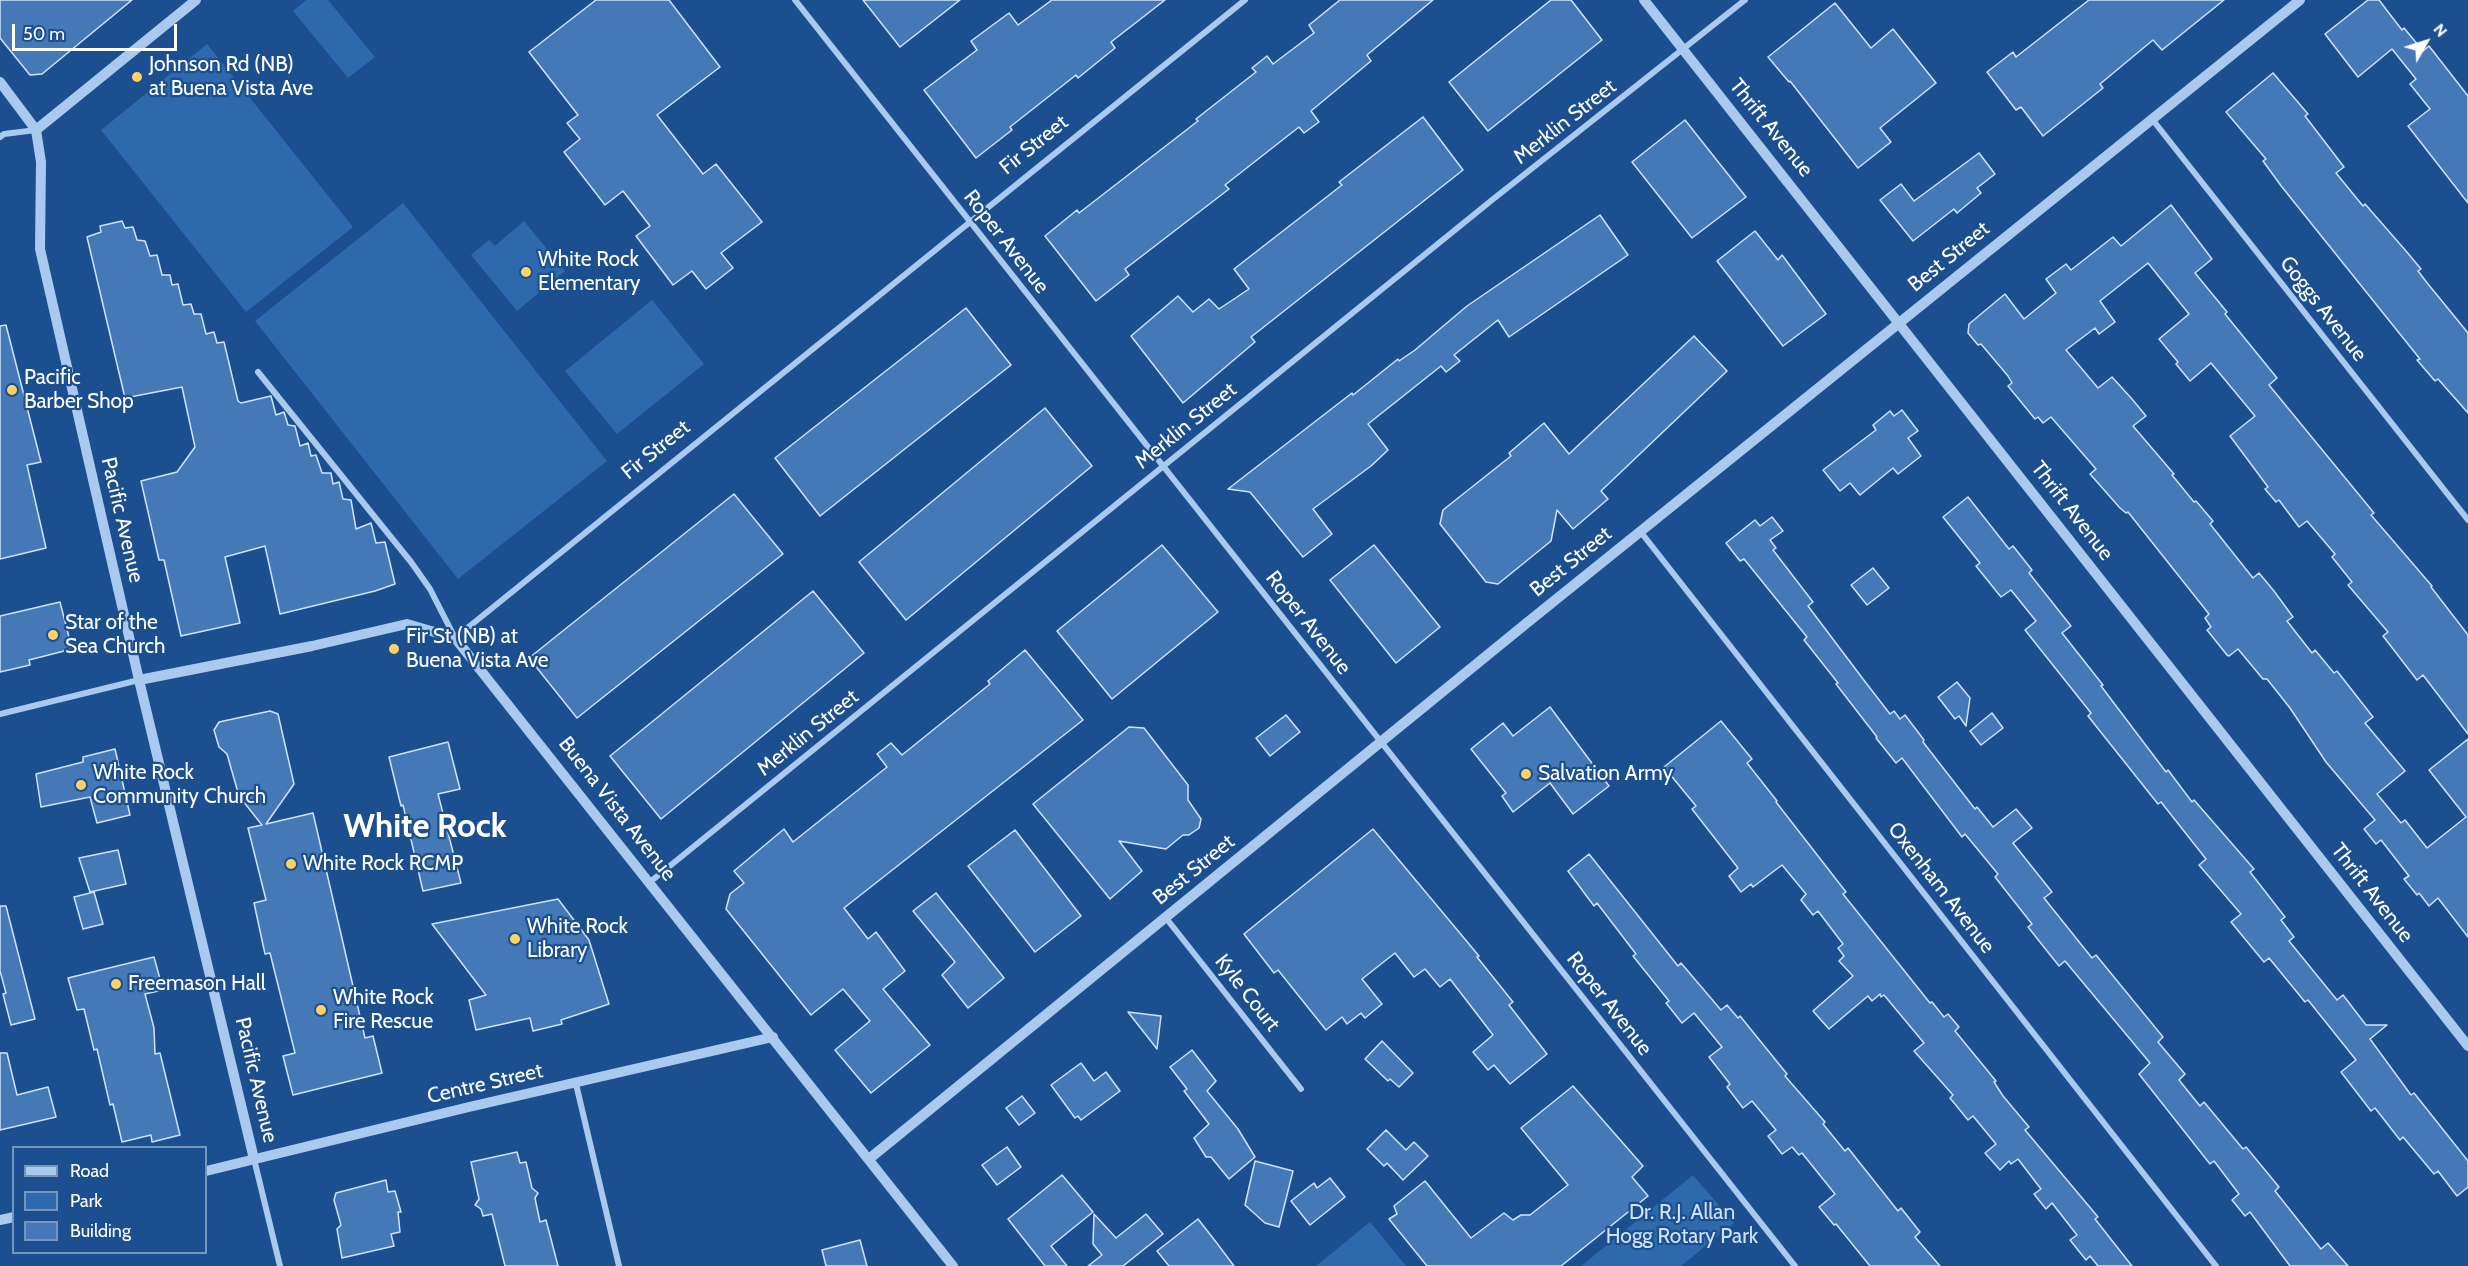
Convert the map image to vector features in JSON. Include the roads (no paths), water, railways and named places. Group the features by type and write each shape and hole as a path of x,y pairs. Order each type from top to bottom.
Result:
{"street":[{"path":"0,137 4,134 36,130 196,0"},
{"name":"Roper Avenue","path":"795,0 1795,1266"},
{"name":"Fir Street","path":"455,638 1245,0"},
{"name":"Thrift Avenue","path":"1644,0 2468,1046"},
{"name":"Merklin Street","path":"650,882 1483,207 1745,0"},
{"name":"Best Street","path":"869,1159 1640,531 2300,0"},
{"path":"0,82 36,130"},
{"name":"Goggs Avenue","path":"2152,119 2468,520"},
{"name":"Pacific Avenue","path":"36,130 42,162 40,249 139,680 280,1266"},
{"name":"Buena Vista Avenue","path":"258,372 424,580 455,638 954,1266"},
{"name":"Oxenham Avenue","path":"1640,531 2216,1266"},
{"path":"0,714 139,680 312,646 407,624 455,638"},
{"name":"Kyle Court","path":"1166,918 1301,1089"},
{"name":"Centre Street","path":"207,1171 773,1037"},
{"path":"576,1084 619,1266"}],"place":[{"name":"Johnson Rd (NB) at Buena Vista Ave","path":"137,77"},
{"name":"White Rock Elementary","path":"526,272"},
{"name":"Pacific Barber Shop","path":"12,390"},
{"name":"Star of the Sea Church","path":"53,635"},
{"name":"Fir St (NB) at Buena Vista Ave","path":"394,649"},
{"name":"Salvation Army","path":"1526,774"},
{"name":"White Rock Community Church","path":"81,785"},
{"name":"White Rock RCMP","path":"291,864"},
{"name":"White Rock Library","path":"515,939"},
{"name":"Freemason Hall","path":"116,984"},
{"name":"White Rock Fire Rescue","path":"321,1010"}],"district":[{"name":"White Rock","path":"425,827"}],"park label":[{"name":"Dr. R.J. Allan Hogg Rotary Park","path":"1682,1225"}]}
